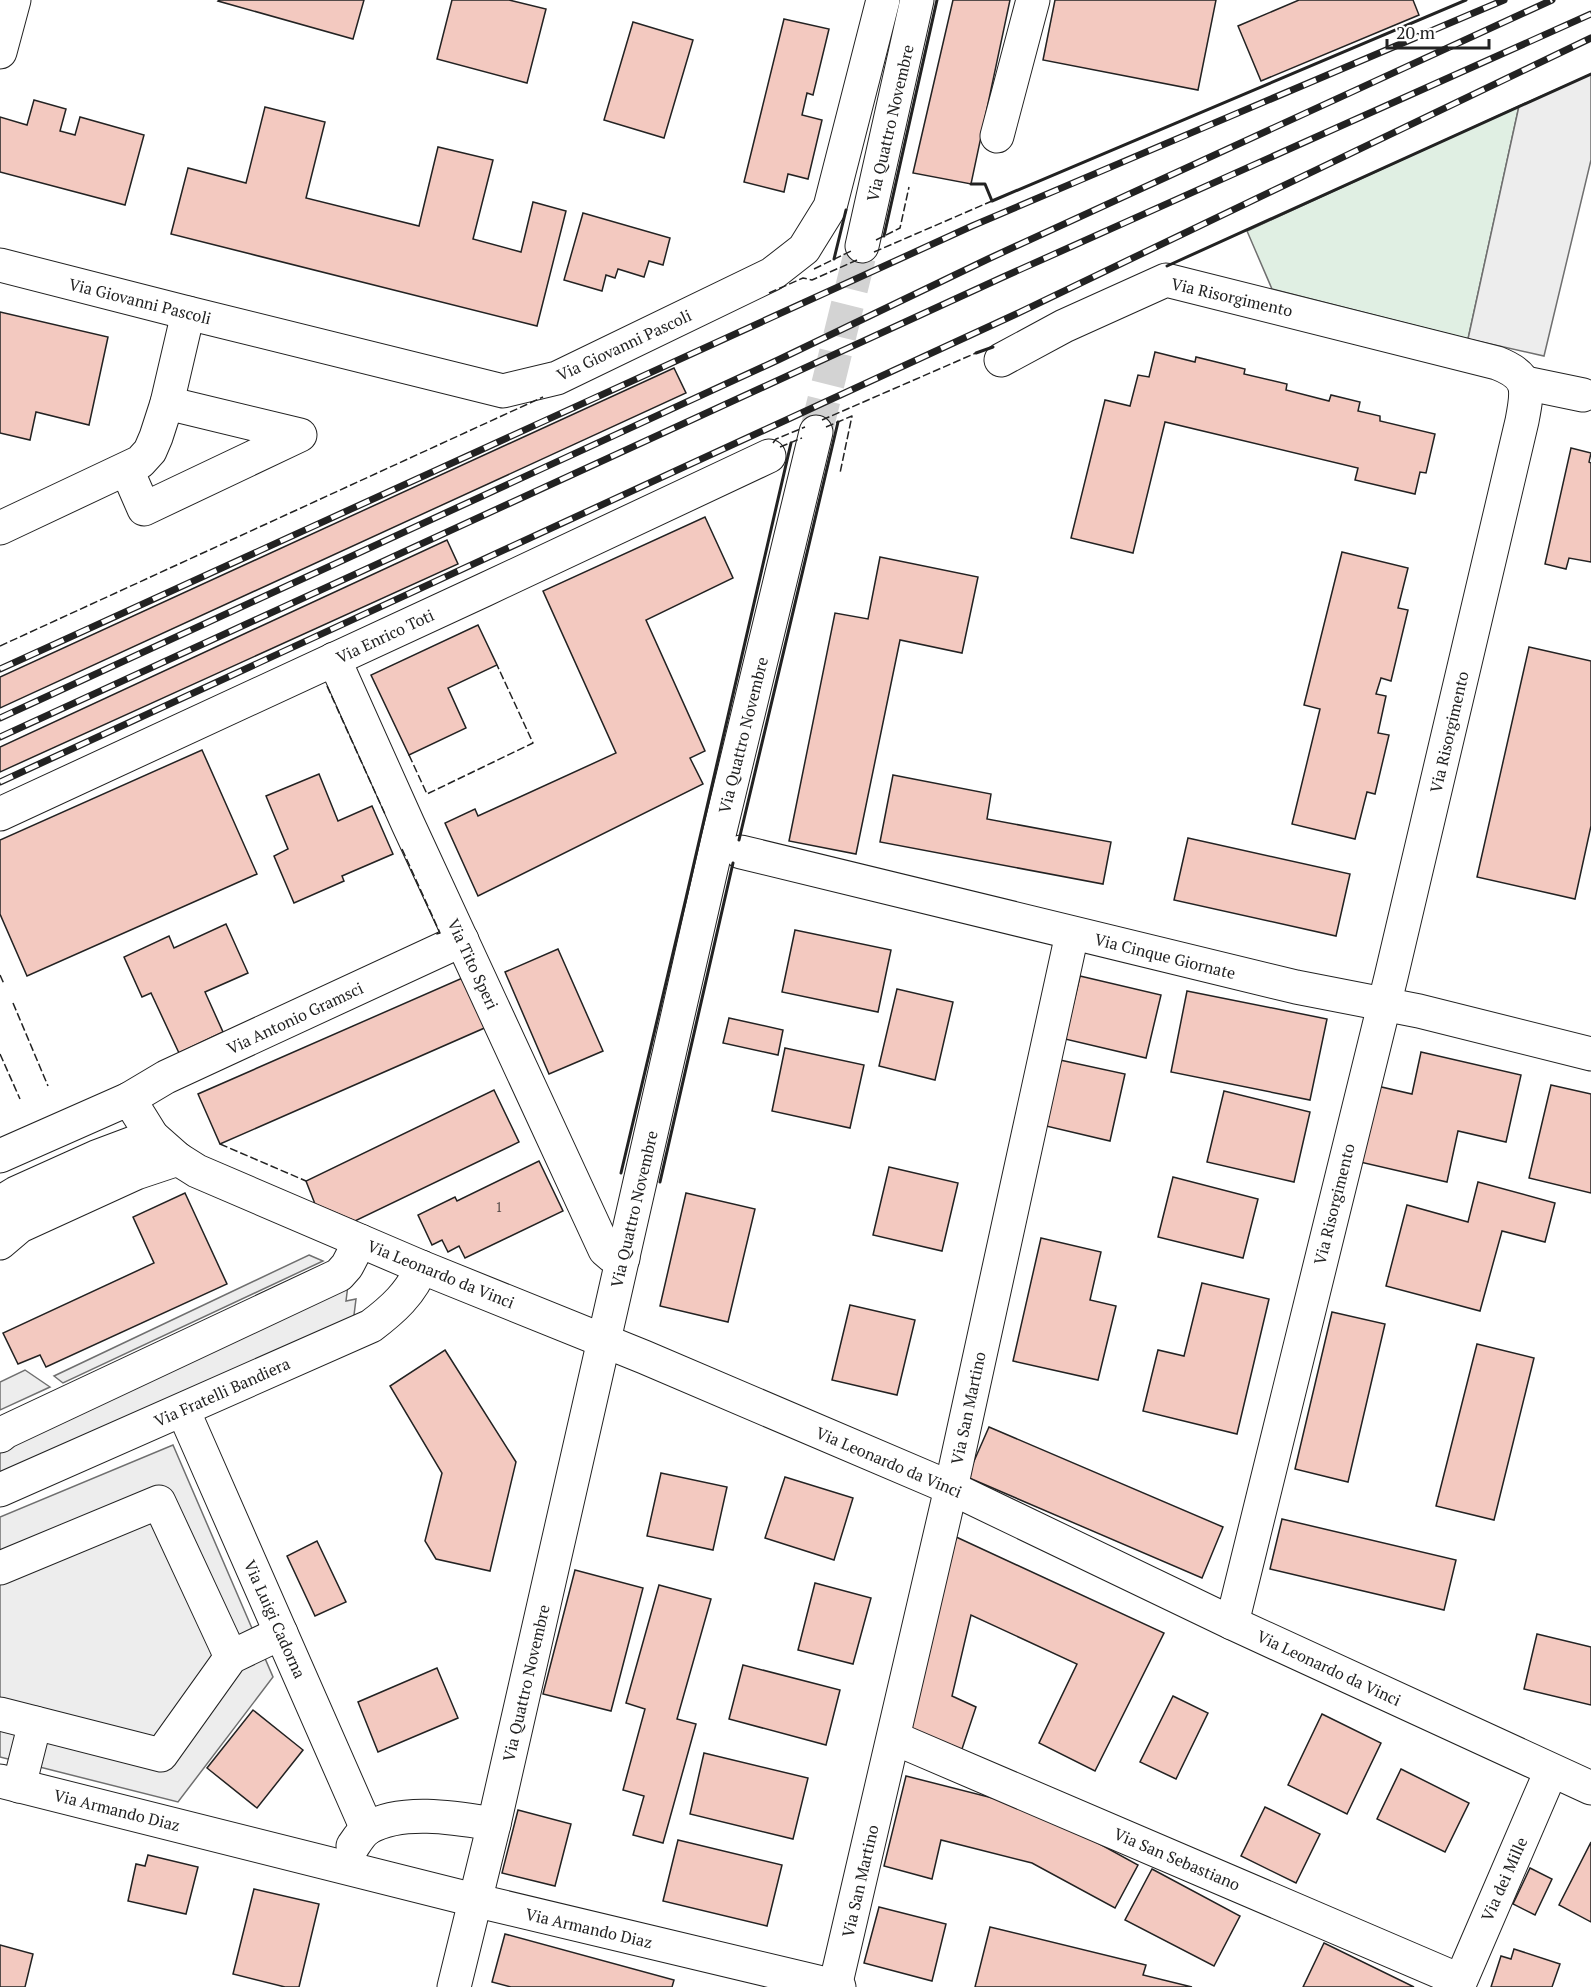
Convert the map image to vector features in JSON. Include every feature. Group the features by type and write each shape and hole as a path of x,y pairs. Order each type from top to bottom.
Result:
{"street":[{"path":"0,52 14,0"},
{"name":"Via Giovanni Pascoli","path":"0,265 502,391 557,378 772,274 804,249 830,207 883,0"},
{"name":"Via Quattro Novembre","path":"862,246 917,0"},
{"path":"997,136 1033,0"},
{"name":"Via Risorgimento","path":"1001,360 1064,326 1166,280 1497,363 1513,369 1525,383 1526,397 1522,422 1232,1623"},
{"path":"0,528 127,470 140,462 150,451 166,403 188,313"},
{"path":"1525,383 1583,394"},
{"path":"127,470 144,509 300,435 166,403"},
{"name":"Via Quattro Novembre","path":"453,1987 494,1824 714,855 816,432"},
{"name":"Via Enrico Toti","path":"0,814 770,456"},
{"name":"Via Tito Speri","path":"334,659 605,1250 612,1256 623,1258"},
{"name":"Via Cinque Giornate","path":"741,852 1072,934 1296,987 1419,1011 1591,1054"},
{"name":"Via San Martino","path":"836,1987 951,1488 1072,934"},
{"name":"Via Antonio Gramsci","path":"0,1156 129,1099 166,1077 462,940"},
{"name":"Via Leonardo da Vinci","path":"129,1099 152,1136 178,1160 197,1172 421,1267 604,1340 951,1488 1232,1623 1591,1788"},
{"path":"0,1210 8,1198 24,1189 96,1157 152,1136"},
{"path":"0,1243 20,1226 136,1173 178,1160"},
{"path":"0,1436 339,1275 347,1266 360,1241"},
{"name":"Via Fratelli Bandiera","path":"0,1490 371,1326 387,1314 405,1295 421,1267"},
{"name":"Via Luigi Cadorna","path":"183,1410 367,1829"},
{"path":"0,1568 159,1502 231,1657"},
{"path":"0,1714 161,1755 231,1657 281,1633"},
{"path":"10,1784 35,1723"},
{"name":"Via San Sebastiano","path":"894,1738 1459,1983"},
{"name":"Via dei Mille","path":"1459,1983 1551,1771"},
{"name":"Via Armando Diaz","path":"10,1784 474,1900 836,1987"},
{"path":"340,1865 354,1843 367,1829 382,1822 420,1817 457,1818 494,1824"}],"green space":[{"path":"1519,106 1468,339 1272,289 1247,231"}],"shaded area":[{"path":"1591,74 1591,160 1544,356 1468,339 1519,106"},
{"path":"309,1255 323,1261 63,1383 54,1376"},
{"path":"349,1277 346,1301 356,1299 353,1323 0,1481 0,1447"},
{"path":"25,1370 50,1387 0,1410 0,1382"},
{"path":"173,1445 273,1677 178,1802 0,1757 0,1517"}],"building":[{"path":"219,0 364,0 353,39"},
{"path":"452,0 509,0 546,9 527,83 437,59"},
{"path":"953,0 1010,0 971,184 913,173"},
{"path":"1055,0 1216,0 1198,90 1043,60"},
{"path":"1299,0 1413,0 1419,15 1261,81 1238,26"},
{"path":"784,19 829,29 813,95 807,93 802,115 822,120 808,179 788,174 784,192 744,182"},
{"path":"633,22 693,40 664,138 604,120"},
{"path":"34,100 66,109 60,131 75,135 80,117 144,135 125,205 0,172 0,117 27,125"},
{"path":"265,107 325,122 306,198 419,226 438,147 493,160 473,239 521,252 533,202 566,211 537,326 171,234 188,168 246,183"},
{"path":"583,213 670,238 663,265 649,261 644,277 618,269 615,278 606,275 602,291 564,280"},
{"path":"0,312 108,337 89,425 36,412 30,440 0,433"},
{"path":"1155,352 1195,362 1196,357 1245,369 1244,374 1287,384 1286,390 1329,401 1331,395 1360,402 1358,411 1380,416 1380,421 1435,434 1426,473 1420,472 1415,494 1355,480 1358,468 1165,422 1133,553 1071,538 1105,400 1130,406 1138,375 1149,377"},
{"path":"674,368 686,393 0,708 0,677"},
{"path":"1571,448 1591,453 1589,462 1591,463 1591,562 1569,558 1566,569 1545,564"},
{"path":"705,517 733,578 646,620 705,751 690,758 703,784 478,896 445,823 475,809 478,816 616,753 543,591"},
{"path":"447,540 458,564 0,772 0,747"},
{"path":"1342,552 1408,568 1398,608 1408,610 1391,681 1381,678 1376,694 1386,696 1378,733 1389,735 1375,794 1367,792 1355,839 1292,824 1320,709 1304,705"},
{"path":"880,557 978,577 962,653 900,640 856,854 789,841 835,613 868,619"},
{"path":"478,625 497,665 448,688 466,728 409,755 371,675"},
{"path":"1529,647 1591,661 1591,826 1575,899 1477,877"},
{"path":"202,750 257,874 27,976 0,914 0,840"},
{"path":"319,774 338,821 372,806 393,854 342,876 344,881 294,903 274,856 288,849 266,796"},
{"path":"893,775 991,794 987,819 1111,842 1103,884 880,842"},
{"path":"1188,838 1350,874 1336,936 1174,900"},
{"path":"226,924 248,973 205,992 223,1032 179,1053 151,993 142,997 124,957 169,936 174,948"},
{"path":"795,930 891,950 878,1012 782,992"},
{"path":"558,949 603,1051 549,1074 505,972"},
{"path":"467,976 489,1026 220,1144 198,1094"},
{"path":"1080,976 1161,995 1146,1058 1065,1039"},
{"path":"897,989 953,1002 935,1080 879,1066"},
{"path":"1187,991 1327,1019 1310,1100 1171,1072"},
{"path":"729,1018 783,1030 778,1055 723,1043"},
{"path":"785,1048 864,1065 850,1128 772,1111"},
{"path":"1421,1052 1521,1075 1506,1142 1458,1131 1447,1182 1360,1162 1377,1086 1412,1094"},
{"path":"1060,1060 1125,1074 1110,1141 1046,1126"},
{"path":"1551,1085 1591,1094 1591,1193 1529,1178"},
{"path":"494,1090 519,1142 355,1221 315,1204 306,1181"},
{"path":"1224,1091 1310,1112 1294,1182 1207,1162"},
{"path":"539,1161 563,1211 465,1258 459,1246 448,1252 442,1240 432,1245 418,1215 455,1197 457,1201"},
{"path":"889,1167 958,1183 942,1251 873,1235"},
{"path":"1173,1177 1258,1199 1243,1258 1158,1237"},
{"path":"1478,1182 1555,1203 1545,1242 1502,1231 1480,1311 1386,1286 1407,1205 1468,1222"},
{"path":"185,1193 227,1284 46,1367 40,1355 18,1364 3,1333 154,1263 133,1217"},
{"path":"686,1193 755,1209 728,1322 660,1306"},
{"path":"1041,1238 1101,1252 1090,1300 1116,1306 1098,1380 1013,1361"},
{"path":"1202,1283 1269,1299 1237,1434 1143,1411 1158,1350 1184,1356"},
{"path":"850,1305 915,1320 897,1395 832,1380"},
{"path":"1332,1312 1385,1324 1348,1482 1295,1469"},
{"path":"1477,1344 1534,1358 1494,1520 1436,1506"},
{"path":"445,1350 516,1462 490,1571 436,1559 425,1541 442,1473 390,1386"},
{"path":"989,1427 1223,1527 1202,1578 967,1477"},
{"path":"661,1473 727,1487 713,1550 647,1536"},
{"path":"785,1477 853,1498 834,1560 765,1538"},
{"path":"1282,1519 1456,1560 1444,1610 1270,1569"},
{"path":"954,1536 1164,1633 1095,1771 1039,1743 1077,1664 971,1615 952,1696 976,1707 960,1755 906,1734"},
{"path":"317,1541 346,1602 315,1616 287,1556"},
{"path":"575,1570 643,1588 611,1711 543,1694"},
{"path":"815,1583 871,1598 853,1664 798,1650"},
{"path":"659,1585 711,1599 677,1719 696,1724 663,1843 633,1835 644,1796 623,1790 645,1709 626,1703"},
{"path":"1537,1634 1591,1647 1591,1705 1524,1689"},
{"path":"743,1665 840,1690 826,1745 729,1719"},
{"path":"437,1668 458,1718 378,1752 358,1702"},
{"path":"1173,1696 1208,1713 1176,1779 1140,1762"},
{"path":"253,1710 303,1750 257,1808 207,1768"},
{"path":"1322,1714 1381,1743 1347,1814 1288,1785"},
{"path":"704,1753 808,1778 793,1839 690,1814"},
{"path":"1401,1769 1469,1803 1445,1852 1377,1819"},
{"path":"906,1776 1036,1809 1138,1865 1115,1908 1032,1863 941,1840 932,1879 884,1866"},
{"path":"1265,1807 1320,1834 1296,1883 1241,1856"},
{"path":"518,1810 571,1824 555,1886 502,1873"},
{"path":"678,1840 782,1865 767,1926 663,1901"},
{"path":"1591,1842 1591,1922 1559,1905"},
{"path":"148,1855 198,1867 186,1914 128,1901 136,1864 145,1866"},
{"path":"1530,1868 1552,1879 1535,1915 1513,1904"},
{"path":"1152,1869 1240,1916 1214,1966 1125,1920"},
{"path":"254,1889 319,1904 299,1987 285,1987 233,1974"},
{"path":"879,1907 946,1924 932,1981 864,1963"},
{"path":"990,1927 1146,1965 1143,1975 1192,1987 975,1987"},
{"path":"505,1934 674,1980 672,1987 511,1987 492,1982"},
{"path":"1324,1943 1414,1987 1303,1987"},
{"path":"0,1945 33,1954 25,1987 0,1987"},
{"path":"1514,1949 1560,1964 1552,1987 1491,1987 1501,1956 1511,1959"}],"tunnel":[{"path":"816,432 862,246"}],"railway":[{"path":"0,669 972,226 1504,0"},
{"path":"0,718 1552,0"},
{"path":"0,737 1001,278 1591,14"},
{"path":"0,782 1014,315 1591,38"}],"fence":[{"path":"876,240 900,228 909,187"},
{"path":"874,252 992,201"},
{"path":"814,269 851,251"},
{"path":"769,293 803,278 812,280 857,260"},
{"path":"822,420 976,353"},
{"path":"0,646 543,397"},
{"path":"826,427 852,416 840,473"},
{"path":"773,443 776,439 805,427"},
{"path":"780,447 802,438"},
{"path":"409,755 427,794 533,743 497,665"},
{"path":"327,686 385,814"},
{"path":"402,849 440,933 436,934"},
{"path":"0,975 4,984"},
{"path":"13,1003 48,1086"},
{"path":"0,1054 20,1099"},
{"path":"220,1144 306,1181"}],"wall":[{"path":"884,236 937,0"},
{"path":"971,184 985,184 992,201 1466,0"},
{"path":"1167,266 1591,74"},
{"path":"834,259 846,210"},
{"path":"976,353 993,347"},
{"path":"739,840 838,422"},
{"path":"621,1173 791,443"},
{"path":"660,1182 733,863"}]}
